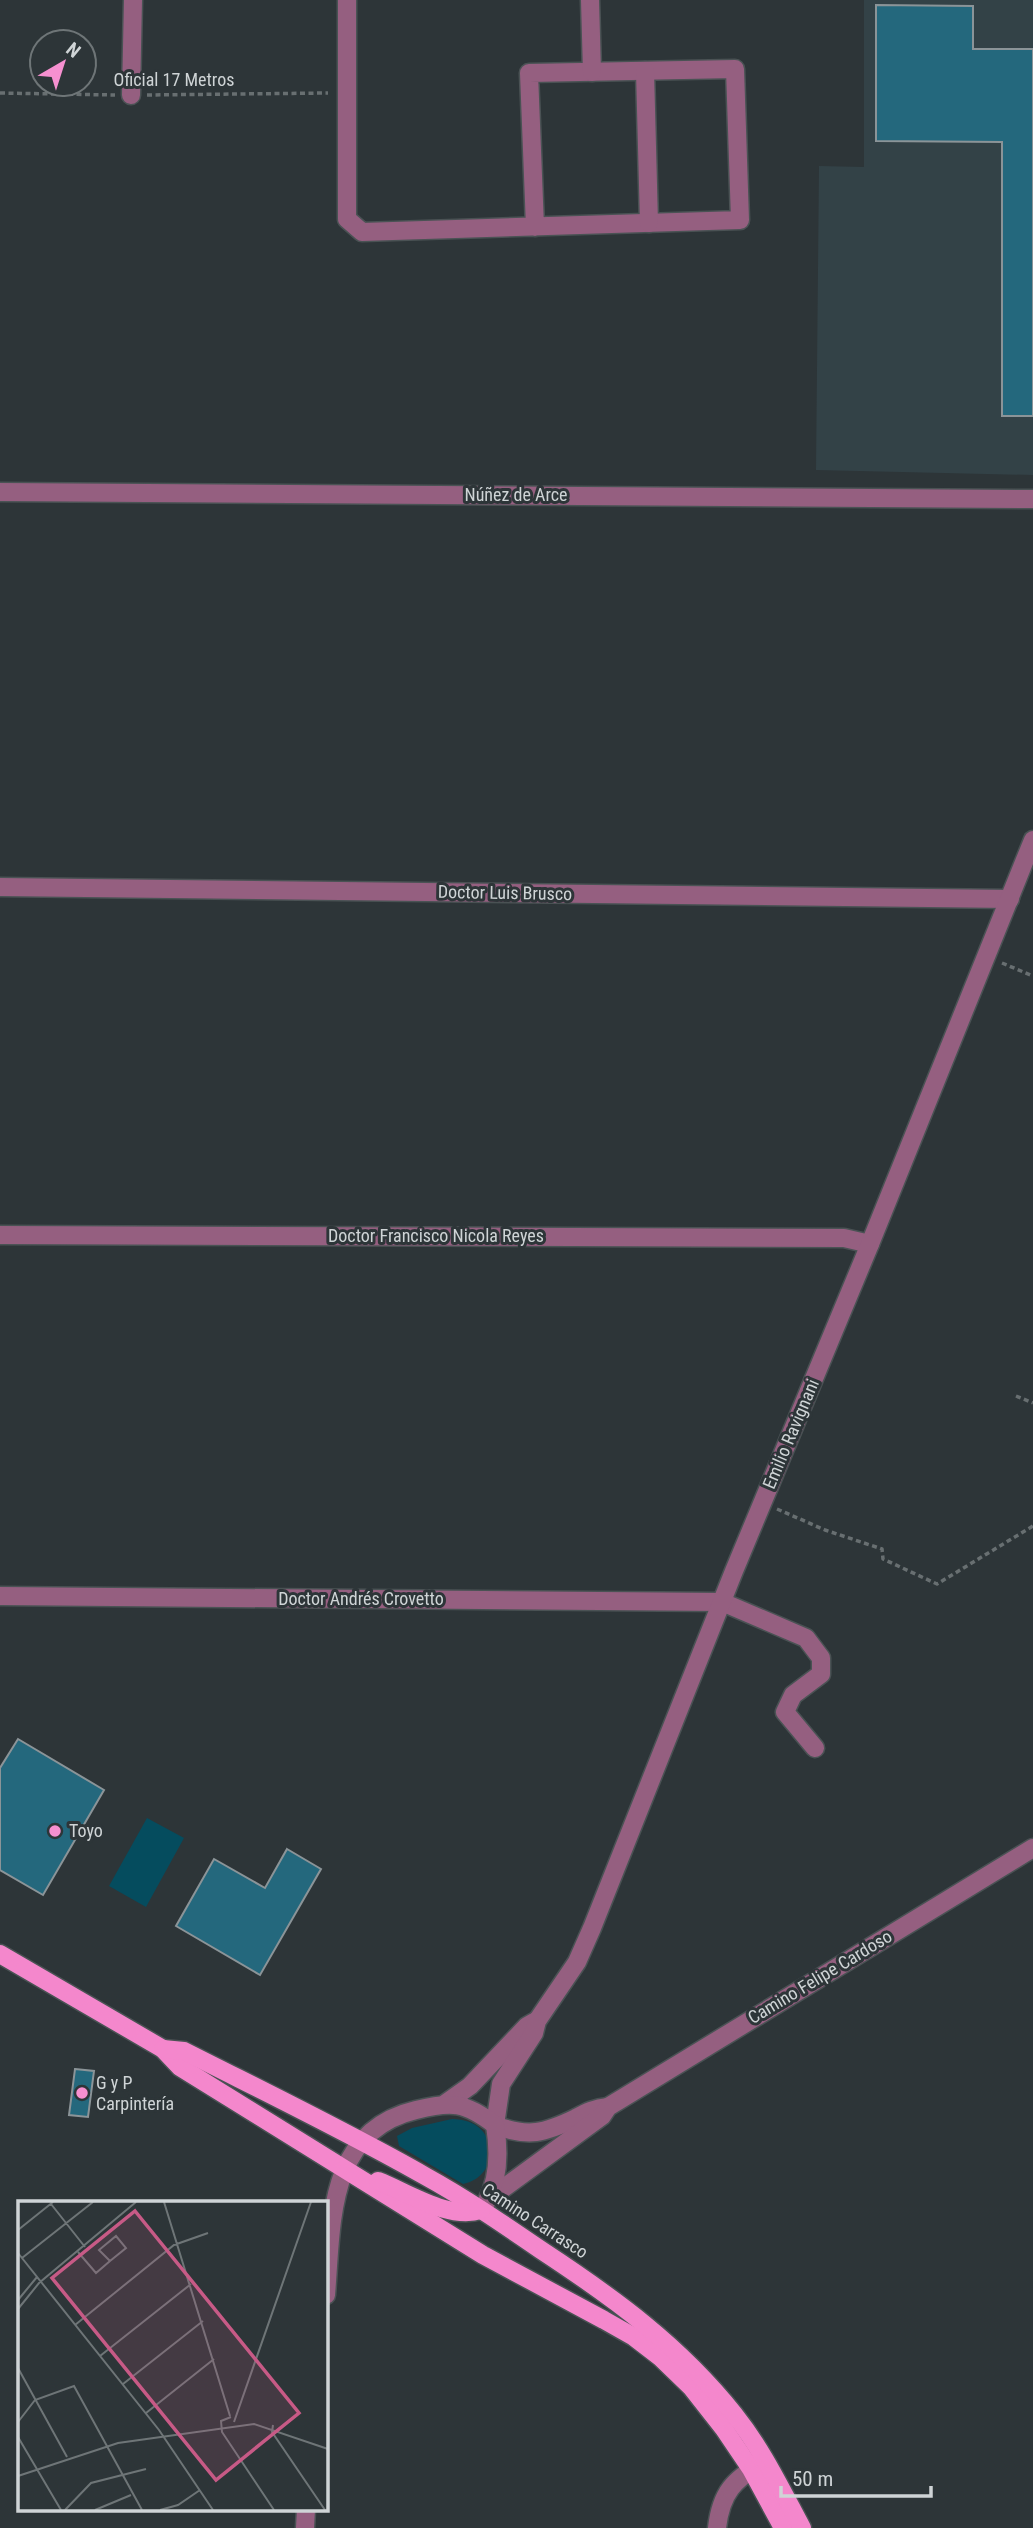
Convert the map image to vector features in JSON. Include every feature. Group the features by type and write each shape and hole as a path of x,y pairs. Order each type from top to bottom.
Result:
{"main road":[{"name":"Camino Carrasco","path":"0,1954 163,2049 180,2067 483,2255 634,2337 660,2357 691,2388 758,2465 802,2528"},
{"name":"Camino Carrasco","path":"163,2049 184,2051 485,2204 619,2301 664,2338 734,2414 783,2528"},
{"path":"345,2168 452,2213 470,2213 485,2204"}],"street":[{"path":"131,95 134,0"},
{"path":"347,0 347,219 362,232 535,227 740,220 735,69 528,73 535,227"},
{"path":"590,0 592,72"},
{"path":"645,71 649,223"},
{"name":"Núñez de Arce","path":"0,492 1033,499"},
{"name":"Emilio Ravignani","path":"485,2204 497,2167 499,2146 495,2125 501,2084 534,2033 537,2021 577,1962 592,1928 1033,840"},
{"name":"Doctor Luis Brusco","path":"0,887 1010,899"},
{"name":"Doctor Francisco Nicola Reyes","path":"0,1235 844,1238 870,1244"},
{"name":"Doctor Andrés Crovetto","path":"0,1597 722,1602"},
{"path":"722,1602 806,1638 821,1658 821,1674 793,1695 785,1712 815,1748"},
{"name":"Camino Felipe Cardoso","path":"485,2204 602,2116 608,2107 1033,1848"},
{"name":"Emilio Ravignani","path":"327,2283 334,2200 352,2152 371,2130 400,2114 446,2103 470,2086 527,2026 537,2021"},
{"path":"446,2103 479,2113 495,2125"},
{"name":"Camino Felipe Cardoso","path":"495,2125 514,2133 543,2132 596,2108 608,2107"},
{"path":"718,2528 723,2499 743,2474 758,2465"},
{"path":"305,2528 306,2510"}],"path":[{"name":"Oficial 17 Metros","path":"0,93 348,93"},
{"path":"987,957 1033,975"},
{"path":"1016,1396 1033,1403"},
{"path":"762,1503 825,1530 882,1549 883,1559 937,1584 1033,1526"}],"shaded area":[{"path":"864,0 1033,0 1033,475 816,470 819,166 864,167"},
{"path":"147,1818 184,1838 146,1907 109,1886"},
{"path":"452,2119 468,2121 479,2128 487,2137 490,2148 489,2160 484,2170 476,2179 463,2184 399,2146 397,2136 412,2128"}],"building":[{"path":"876,5 973,6 973,49 1033,49 1033,416 1002,416 1002,142 876,141"},
{"path":"18,1739 104,1790 43,1895 0,1870 0,1768"},
{"path":"287,1849 321,1869 260,1975 176,1926 214,1859 265,1888"},
{"name":"G y P Carpintería","path":"75,2069 94,2071 88,2117 69,2115"}],"place":[{"name":"Toyo","path":"55,1831"},
{"name":"G y P Carpintería","path":"82,2093"}]}
